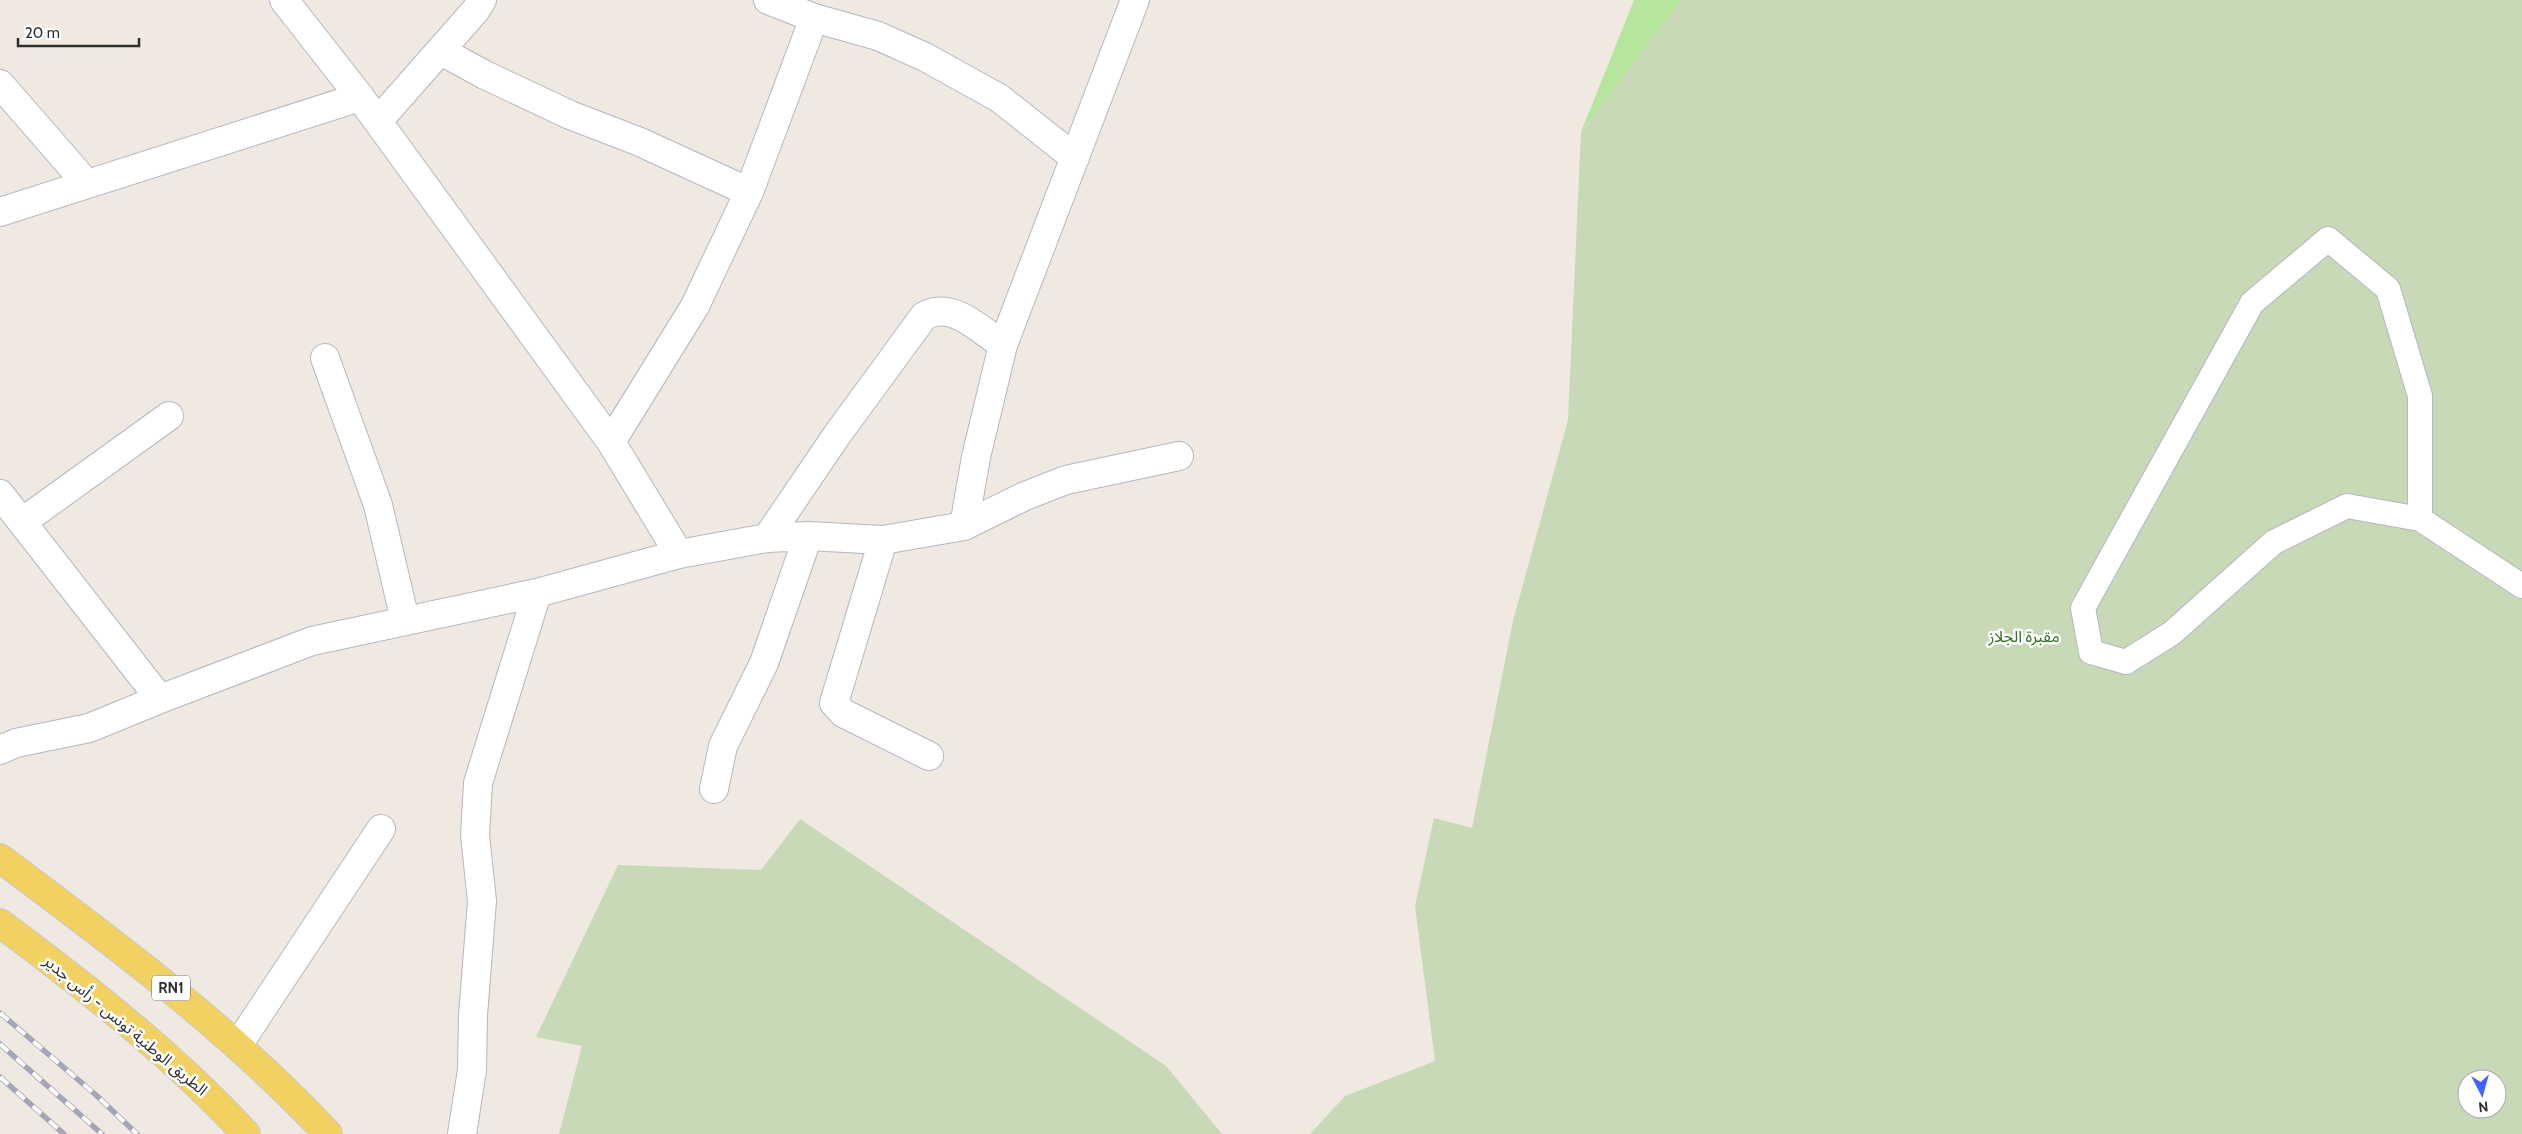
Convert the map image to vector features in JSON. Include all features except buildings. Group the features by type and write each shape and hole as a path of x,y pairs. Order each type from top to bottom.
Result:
{"main road":[{"name":"RN1","path":"0,858 149,970 238,1045 328,1134"},
{"name":"الطريق الوطنية تونس - رأس جدير","path":"0,923 72,976 196,1082 246,1134"}],"street":[{"path":"284,0 378,121 611,442 679,554"},
{"path":"378,121 475,11 482,0"},
{"path":"768,0 814,18 878,36 925,57 999,98 1075,158"},
{"path":"964,526 976,458 1003,345 1135,0"},
{"path":"611,442 695,306 750,192 814,18"},
{"path":"441,50 485,75 570,115 640,142 750,192"},
{"path":"0,84 87,184"},
{"path":"0,212 360,97"},
{"path":"767,538 837,435 924,316 934,310 954,312 1003,345"},
{"path":"325,358 378,505 385,543 405,620"},
{"path":"22,522 169,416"},
{"path":"0,750 16,743 89,728 160,699 312,642 405,620 537,593 679,554 767,538 808,536 883,540 964,526 1025,496 1066,480 1179,456"},
{"path":"0,494 160,699"},
{"path":"714,789 723,746 764,663 808,536"},
{"path":"883,540 834,703 843,714 929,756"},
{"path":"462,1134 472,1070 473,1015 482,901 475,835 478,783 537,593"},
{"path":"238,1045 381,829"}],"lane":[{"path":"2420,519 2420,396 2388,289 2328,239 2252,303 2083,608 2091,652 2126,662 2172,633 2274,542 2347,506 2420,519 2522,586"}],"green space":[{"path":"1634,0 1681,0 1581,132"},
{"name":"مقبرة الجلاز","path":"1681,0 2522,0 2522,1134 1310,1134 1345,1096 1435,1061 1415,906 1434,818 1472,828 1513,621 1568,420 1581,132"},
{"path":"800,819 1166,1066 1222,1134 559,1134 582,1046 536,1037 618,865 761,870"}],"railway":[{"path":"0,1013 96,1095 137,1134"},
{"path":"0,1044 102,1134"},
{"path":"0,1077 64,1134"}]}
